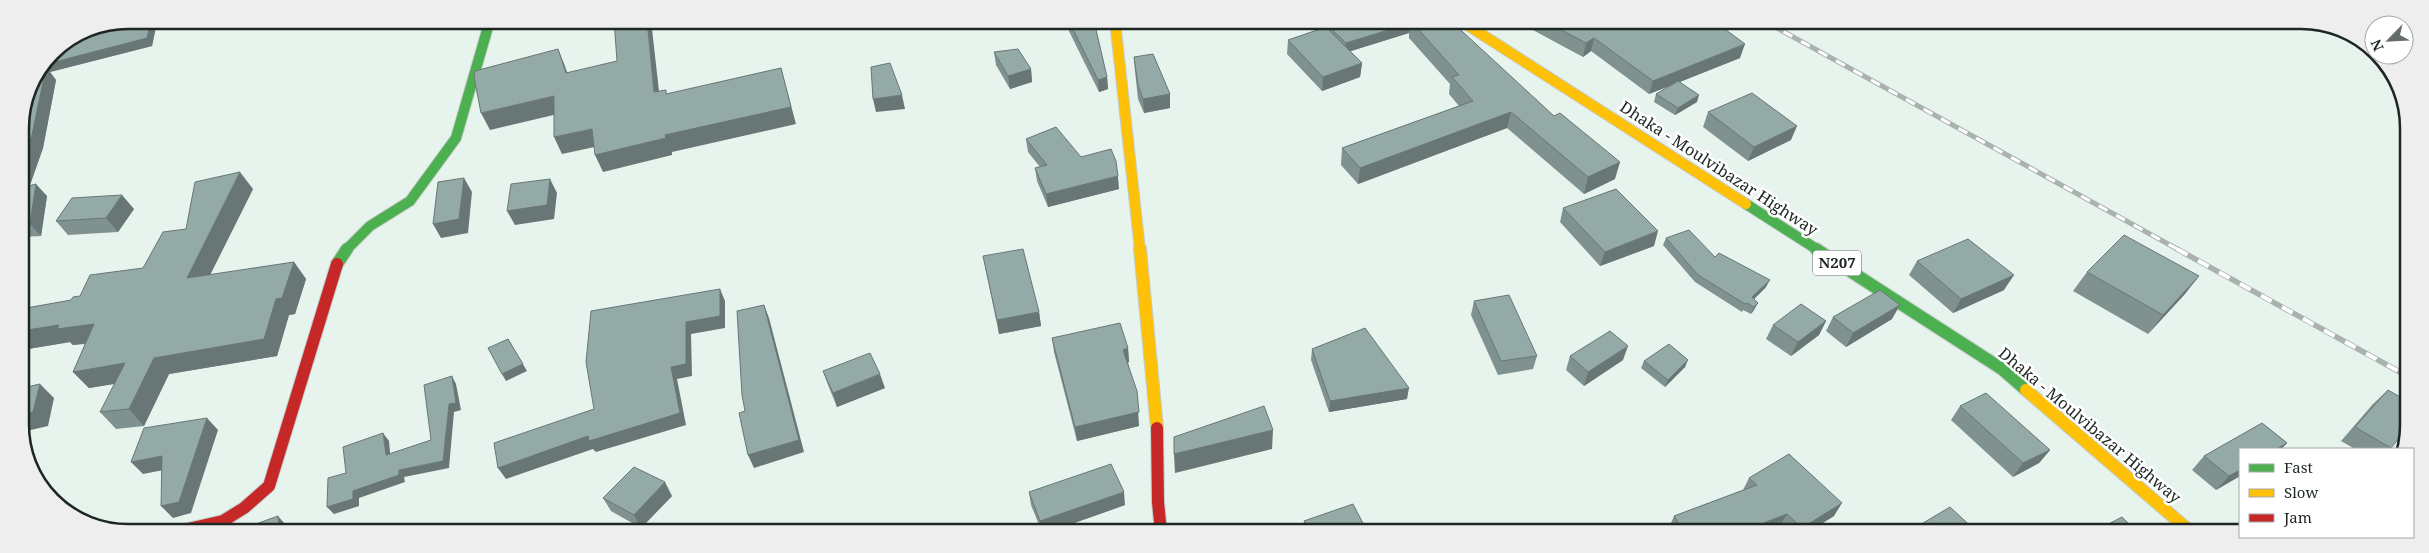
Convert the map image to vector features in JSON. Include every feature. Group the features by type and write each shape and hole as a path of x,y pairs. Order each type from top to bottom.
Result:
{"main road":[{"path":"209,524 222,521 244,508 269,486 334,270 344,252 370,226 410,201 456,138 487,29"},
{"path":"1116,29 1128,123 1159,434 1159,524"},
{"name":"Dhaka - Moulvibazar Highway","path":"1472,29 2002,369 2182,524"}],"building":[{"path":"149,29 147,38 54,62 73,45 102,32"},
{"path":"615,29 648,29 654,92 666,90 666,94 781,68 791,107 665,135 666,138 595,155 592,129 554,137 554,96 481,113 474,77 475,71 558,49 566,73 617,61"},
{"path":"1073,29 1096,29 1107,77 1098,80"},
{"path":"1320,29 1328,29 1362,63 1323,77 1288,40"},
{"path":"1331,29 1392,29 1346,43"},
{"path":"1418,29 1460,29 1554,116 1560,113 1620,162 1588,177 1511,112 1360,168 1342,148 1473,101 1452,77 1459,75"},
{"path":"1559,29 1725,29 1745,44 1653,81 1594,38 1586,43"},
{"path":"1018,49 1031,69 1008,76 994,52"},
{"path":"1153,54 1170,94 1143,99 1138,85 1134,57"},
{"path":"890,63 902,95 873,99 871,67"},
{"path":"45,73 29,143 29,121 32,102"},
{"path":"1678,81 1699,95 1678,108 1656,94"},
{"path":"1752,93 1797,126 1754,147 1708,112"},
{"path":"1056,127 1081,157 1111,149 1116,161 1118,176 1046,194 1035,168 1047,165 1026,139"},
{"path":"240,172 187,278 294,262 282,298 276,299 264,339 154,358 129,409 100,412 125,363 73,372 94,324 57,329 59,325 29,330 29,308 71,300 73,297 80,296 90,275 143,268 163,232 186,229 195,182"},
{"path":"464,178 459,219 433,224 438,182"},
{"path":"550,179 547,205 507,211 511,184"},
{"path":"36,184 30,224 29,224 29,186"},
{"path":"1616,189 1658,231 1605,252 1563,208"},
{"path":"122,195 106,218 56,221 72,198"},
{"path":"1689,230 1715,257 1719,253 1770,280 1752,297 1758,303 1754,307 1747,303 1745,304 1698,275 1666,238"},
{"path":"2124,235 2199,276 2163,315 2087,272"},
{"path":"1968,239 2014,275 1961,299 1917,261"},
{"path":"1023,249 1039,312 997,320 983,256"},
{"path":"720,289 720,316 686,322 686,364 671,367 680,413 589,441 588,436 498,468 494,443 594,409 586,362 591,311"},
{"path":"1880,290 1900,305 1853,333 1833,317"},
{"path":"1509,295 1537,356 1501,361 1474,301"},
{"path":"1801,304 1826,321 1798,342 1773,325"},
{"path":"764,305 799,440 748,455 739,413 745,411 742,395 737,311"},
{"path":"1120,323 1128,348 1123,350 1137,391 1139,412 1075,427 1052,338"},
{"path":"1365,328 1409,388 1330,401 1312,349"},
{"path":"1610,331 1628,346 1588,372 1570,356"},
{"path":"508,339 523,364 502,374 488,348"},
{"path":"1669,344 1688,360 1668,380 1644,361"},
{"path":"870,353 880,374 833,393 823,371"},
{"path":"452,376 456,403 449,404 443,461 399,470 399,475 353,491 353,499 327,507 328,478 346,473 343,447 383,433 386,455 431,440 424,385"},
{"path":"40,384 33,412 29,413 29,386"},
{"path":"2388,390 2400,397 2399,439 2391,448 2355,427"},
{"path":"1986,393 2050,450 2023,463 1960,406"},
{"path":"1264,406 1273,430 1174,454 1174,437"},
{"path":"207,418 179,502 161,506 162,456 131,462 144,428"},
{"path":"2262,423 2287,443 2278,448 2239,448 2239,471 2229,476 2204,456"},
{"path":"1789,454 1842,503 1808,524 1798,524 1787,514 1761,524 1680,524 1674,516 1757,485 1749,478"},
{"path":"1111,464 1124,492 1040,521 1029,492"},
{"path":"634,467 665,482 634,515 603,498"},
{"path":"1353,504 1363,524 1306,524 1304,521"},
{"path":"1950,507 1968,524 1921,524"},
{"path":"278,516 279,524 256,524"},
{"path":"2122,517 2129,524 2108,524"}],"railway":[{"path":"1779,29 2179,250"},
{"path":"2177,249 2400,372"}],"traffic: fast":[{"path":"337,264 344,252 370,226 410,201 456,138 487,29"},
{"path":"1746,204 2002,369 2026,390"}],"traffic: slow":[{"path":"1116,29 1137,215 1157,428"},
{"path":"1473,29 1746,204"},
{"path":"2026,390 2182,524"}],"traffic: jam":[{"path":"210,524 223,521 244,508 269,486 337,264"},
{"path":"1157,428 1160,524"}]}
